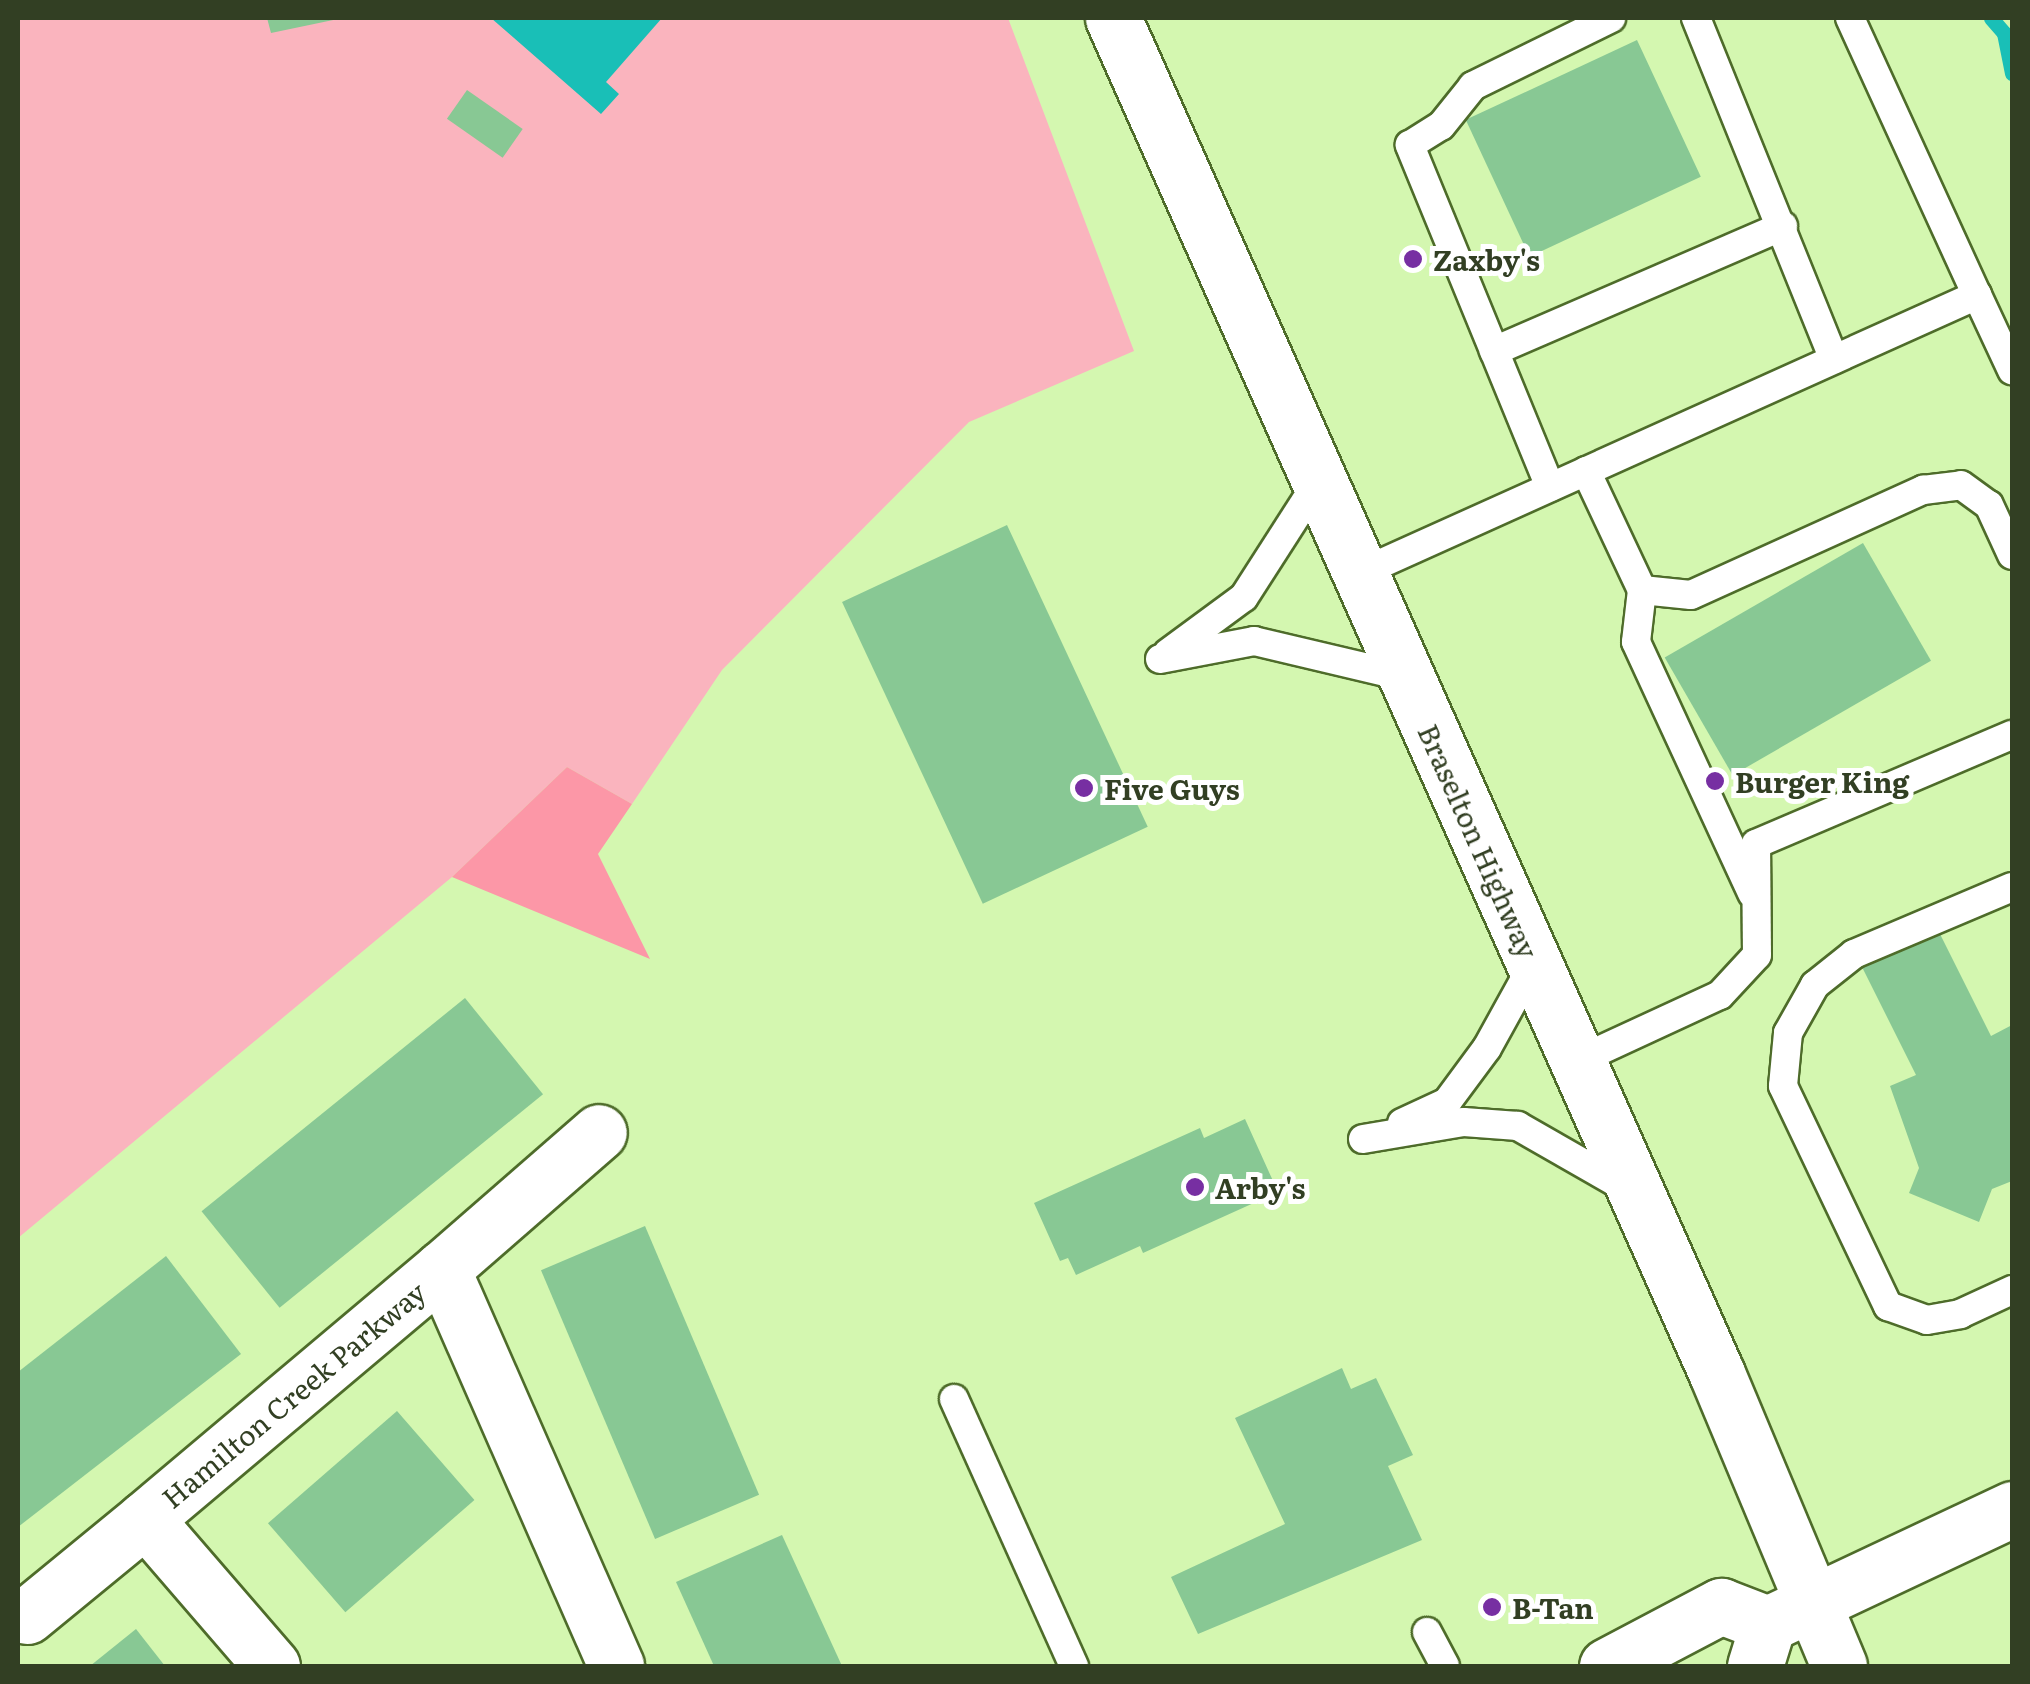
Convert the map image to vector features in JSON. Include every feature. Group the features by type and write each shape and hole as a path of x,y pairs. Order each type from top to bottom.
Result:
{"main road":[{"name":"Braselton Highway","path":"1112,18 1636,1194 1777,1630 1838,1666"},
{"path":"442,1269 599,1132"},
{"name":"Hamilton Creek Parkway","path":"272,1666 145,1518 442,1269 616,1666"},
{"path":"1608,1666 1721,1606 1777,1630 2012,1509"},
{"path":"27,1616 145,1518"}],"lane":[{"path":"1550,487 1410,145 1441,126 1473,86 1611,18"},
{"path":"1696,18 1834,359"},
{"path":"1850,18 2012,370"},
{"path":"1494,350 1783,226"},
{"path":"1360,573 1977,295"},
{"path":"1586,471 1642,590 1636,642 1756,901"},
{"path":"1319,480 1244,597 1160,660 1254,641 1406,677"},
{"path":"1642,590 1690,595 1922,490 1961,485 1989,505 2012,555"},
{"path":"1577,1060 1720,995 1757,955 1756,844 2012,734"},
{"path":"2012,887 1854,954 1815,985 1788,1033 1783,1086 1888,1306 1927,1320 1960,1314 2012,1290"},
{"path":"1534,963 1487,1048 1447,1102 1363,1139 1464,1122 1518,1126 1636,1194"},
{"path":"954,1399 1074,1666"},
{"path":"1427,1632 1444,1666"}],"shaded area":[{"path":"18,18 1008,18 1134,351 969,422 722,670 632,804 567,767 452,877 18,1238"},
{"path":"567,767 632,804 598,854 650,959 452,877"}],"water":[{"path":"491,18 662,18 606,82 619,94 601,114"}],"building":[{"path":"267,18 337,18 338,19 271,33"},
{"path":"1637,40 1701,177 1530,257 1466,120"},
{"path":"467,90 523,129 503,158 447,119"},
{"path":"1007,525 1148,827 983,904 842,602"},
{"path":"1863,543 1931,661 1733,775 1665,658"},
{"path":"1937,928 1991,1036 2012,1025 2012,1181 1992,1189 1979,1222 1909,1193 1919,1168 1890,1086 1916,1075 1859,961"},
{"path":"465,998 543,1094 280,1308 202,1211"},
{"path":"1245,1119 1278,1192 1143,1253 1140,1246 1076,1275 1068,1258 1060,1261 1034,1203 1200,1128 1204,1138"},
{"path":"645,1226 759,1495 655,1539 541,1270"},
{"path":"166,1256 241,1354 18,1527 18,1372"},
{"path":"1342,1368 1351,1389 1376,1378 1413,1455 1388,1466 1422,1540 1198,1634 1171,1577 1285,1524 1235,1418"},
{"path":"397,1411 474,1500 345,1612 268,1523"},
{"path":"782,1535 842,1666 714,1666 676,1582"},
{"path":"136,1629 165,1666 90,1666"}],"waterway":[{"path":"1991,18 2004,33 2012,73"}],"place":[{"name":"Zaxby's","path":"1413,259"},
{"name":"Burger King","path":"1715,781"},
{"name":"Five Guys","path":"1084,788"},
{"name":"Arby's","path":"1195,1187"},
{"name":"B-Tan","path":"1492,1607"}]}
